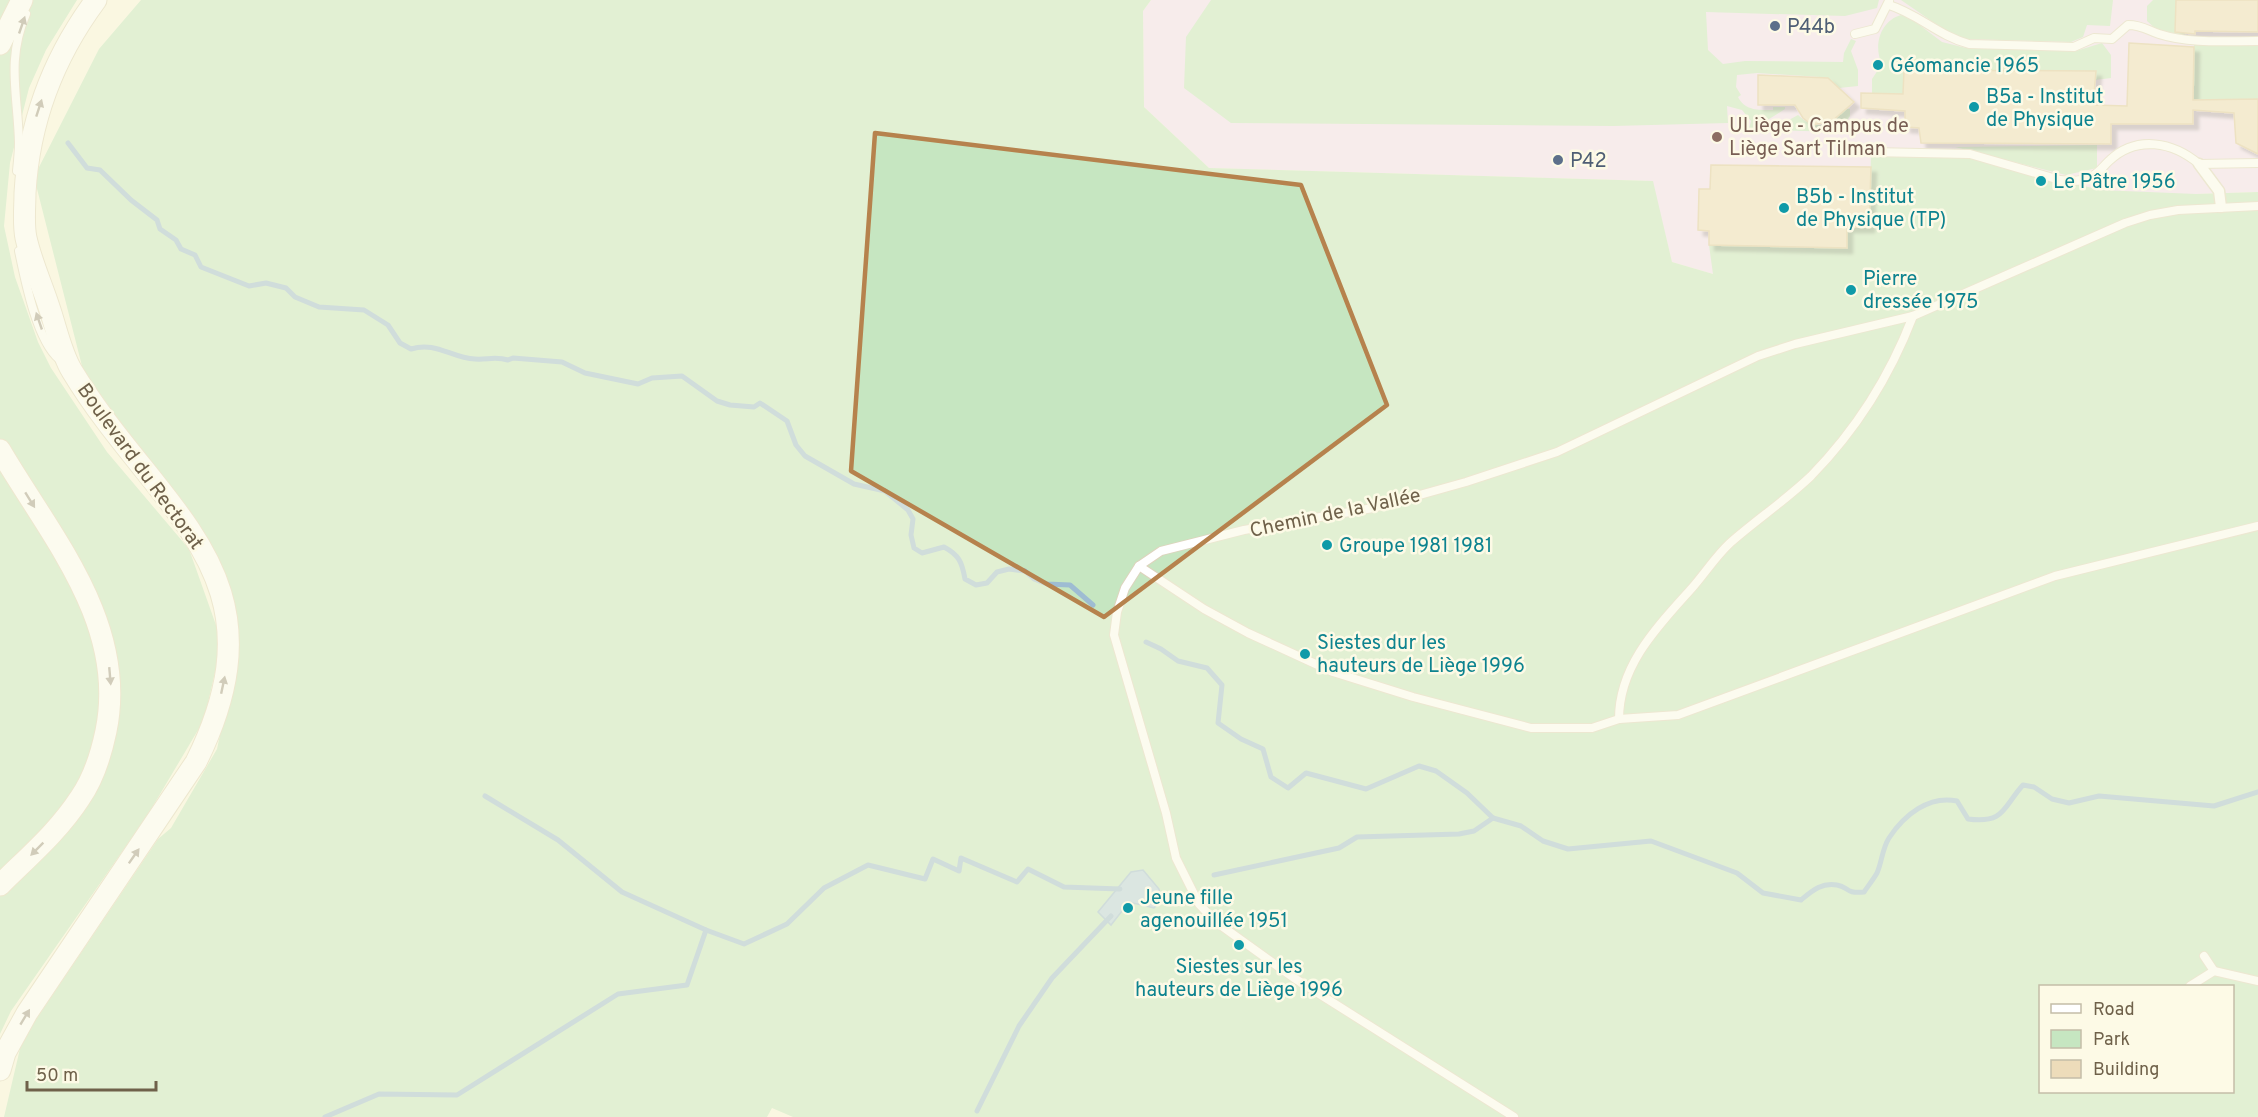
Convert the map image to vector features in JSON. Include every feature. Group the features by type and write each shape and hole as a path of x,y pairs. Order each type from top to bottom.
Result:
{"main road":[{"path":"0,44 22,0"},
{"name":"Boulevard du Rectorat","path":"0,1070 5,1053 27,1013 196,762 213,725 227,657 223,601 204,550 190,527 102,414 70,368 26,237 27,166 34,125 51,74 96,0"},
{"path":"0,450 61,549 94,610 107,653 111,688 105,740 86,789 60,825 0,885"}],"street":[{"path":"2199,164 2219,191 2221,207"}],"lane":[{"path":"32,0 19,34 13,75 19,143 16,207 19,247 24,274 51,352 70,368"},
{"path":"1854,34 1875,29 1889,3 1953,40 1969,44 2074,47 2094,38 2112,39 2128,25 2141,25 2159,34 2206,41 2258,42"},
{"path":"1871,152 1970,154 2074,181 2088,178 2122,151 2138,145 2171,146 2186,153 2199,164 2258,163"},
{"path":"1846,151 1860,151"},
{"name":"Chemin de la Vallée","path":"1514,1117 1294,978 1216,922 1199,904 1176,858 1166,813 1114,635 1117,612 1125,588 1139,566 1161,551 1191,542 1373,508 1466,482 1557,452 1758,356 1795,344 1913,316 2150,214 2221,207 2257,208"},
{"path":"1619,719 1619,702 1631,667 1663,620 1728,545 1810,476 1847,432 1881,386 1913,316"},
{"path":"1139,566 1204,609 1248,633 1333,672 1413,698 1531,728 1592,728 1619,719 1678,715 2055,576 2258,526"},
{"path":"2204,956 2214,971 2258,981"},
{"path":"2193,985 2214,971"}],"highlighted area":[{"path":"875,133 1301,185 1387,405 1104,617 851,471"}],"shaded area":[{"name":"ULiège - Campus de Liège Sart Tilman","path":"1151,0 2258,0 2258,192 2196,194 1880,276 1713,274 1672,262 1652,181 1209,168 1144,107 1143,11"}],"green space":[{"path":"0,0 77,0 46,50 29,88 10,163 4,226 15,277 38,342 51,368 107,452 189,549 222,642 204,720 147,816 11,1011 0,1034"},
{"path":"141,0 1151,0 1143,11 1144,107 1209,168 1653,181 1672,262 1713,274 1709,245 1847,227 1869,227 1871,154 1969,157 2100,190 2196,194 2258,192 2258,1117 793,1117 772,1108 767,1117 4,1117 22,1040 158,839 171,828 217,749 239,646 215,555 83,370 34,177 99,49"},
{"path":"1211,0 1879,0 1877,8 1845,16 1706,12 1708,50 1723,64 1745,61 1843,62 1844,53 1851,39 1856,41 1851,51 1858,70 1858,86 1839,88 1828,78 1820,77 1757,73 1737,75 1736,87 1741,95 1738,97 1744,105 1763,110 1785,107 1753,129 1749,129 1751,121 1742,110 1727,106 1728,123 1613,126 1231,123 1184,88 1186,37"},
{"path":"1901,0 2113,0 2110,26 2087,25 2083,37 2071,42 1965,39 1946,31"},
{"path":"2153,0 2176,0 2175,30 2185,30 2185,36 2156,29 2147,21 2147,6"},
{"path":"1901,15 1909,17 1942,42 1966,48 2076,51 2102,43 2111,55 2111,78 2095,80 2095,71 1904,70 1903,94 1872,93 1872,79 1882,64 1878,50 1880,35 1888,23"},
{"path":"2258,44 2258,99 2193,100 2194,45"},
{"path":"1843,108 1850,109 1850,116 1840,132 1771,130 1798,115 1810,123 1823,125 1835,120"},
{"path":"2097,145 2097,168 2066,175 1955,147"}],"water":[{"path":"1143,870 1159,889 1161,901 1154,908 1129,902 1111,925 1098,912 1131,872"}],"building":[{"path":"2176,0 2258,0 2258,32 2195,31 2195,34 2175,32"},
{"name":"B5a - Institut de Physique","path":"2129,43 2194,47 2193,100 2258,99 2258,154 2236,143 2234,113 2193,110 2193,124 2111,124 2111,144 1921,143 1919,128 1905,127 1905,111 1861,108 1861,93 1903,94 1904,70 2096,71 2093,105 2127,106"},
{"path":"1758,75 1828,78 1854,102 1832,121 1812,125 1803,118 1795,105 1758,105"},
{"name":"B5b - Institut de Physique (TP)","path":"1711,165 1871,167 1869,227 1847,227 1847,248 1709,245 1709,231 1698,230 1699,189 1710,189"}],"waterway":[{"path":"68,143 87,168 100,170 131,200 157,220 160,229 176,240 181,249 195,255 201,267 249,286 266,283 286,288 295,297 319,307 364,310 388,325 400,343 411,349 436,348 475,359 508,360 513,358 562,362 585,373 638,384 652,378 682,376 717,401 730,405 754,407 760,403 787,421 796,445 805,456 854,484 885,491 908,510 913,519 911,535 914,548 922,553 944,547 959,560 965,579 976,585 987,583 997,572 1009,569 1025,571 1034,579 1047,584 1070,585 1093,605"},
{"path":"1146,642 1178,661 1207,668 1222,685 1218,723 1241,739 1263,749 1271,777 1288,788 1306,773 1366,789 1419,766 1436,771 1467,793 1493,818 1521,826 1543,841 1568,849 1651,841 1737,873 1763,893 1801,900 1822,886 1832,884 1853,892 1864,892 1877,873 1887,842 1895,830 1918,809 1937,801 1957,801 1968,819 1980,820 1989,819 2002,812 2023,785 2034,787 2052,799 2069,803 2099,796 2214,806 2258,792"},
{"path":"485,796 558,840 622,892 706,930"},
{"path":"1214,875 1339,848 1357,837 1459,834 1474,831 1493,818"},
{"path":"325,1117 379,1094 457,1095 618,994 687,985 706,930 744,944 787,924 824,888 868,865 925,879 933,859 959,871 961,858 1017,882 1028,869 1064,887 1120,889"},
{"path":"977,1111 1019,1026 1052,978 1111,916"}],"place":[{"name":"P44b","path":"1775,26"},
{"name":"Géomancie 1965","path":"1878,65"},
{"name":"B5a - Institut de Physique","path":"1974,107"},
{"name":"ULiège - Campus de Liège Sart Tilman","path":"1717,137"},
{"name":"P42","path":"1558,160"},
{"name":"Le Pâtre 1956","path":"2041,181"},
{"name":"B5b - Institut de Physique (TP)","path":"1784,208"},
{"name":"Pierre dressée 1975","path":"1851,290"},
{"name":"Groupe 1981 1981","path":"1327,545"},
{"name":"Siestes dur les hauteurs de Liège 1996","path":"1305,654"},
{"name":"Jeune fille agenouillée 1951","path":"1128,908"},
{"name":"Siestes sur les hauteurs de Liège 1996","path":"1239,945"}]}
